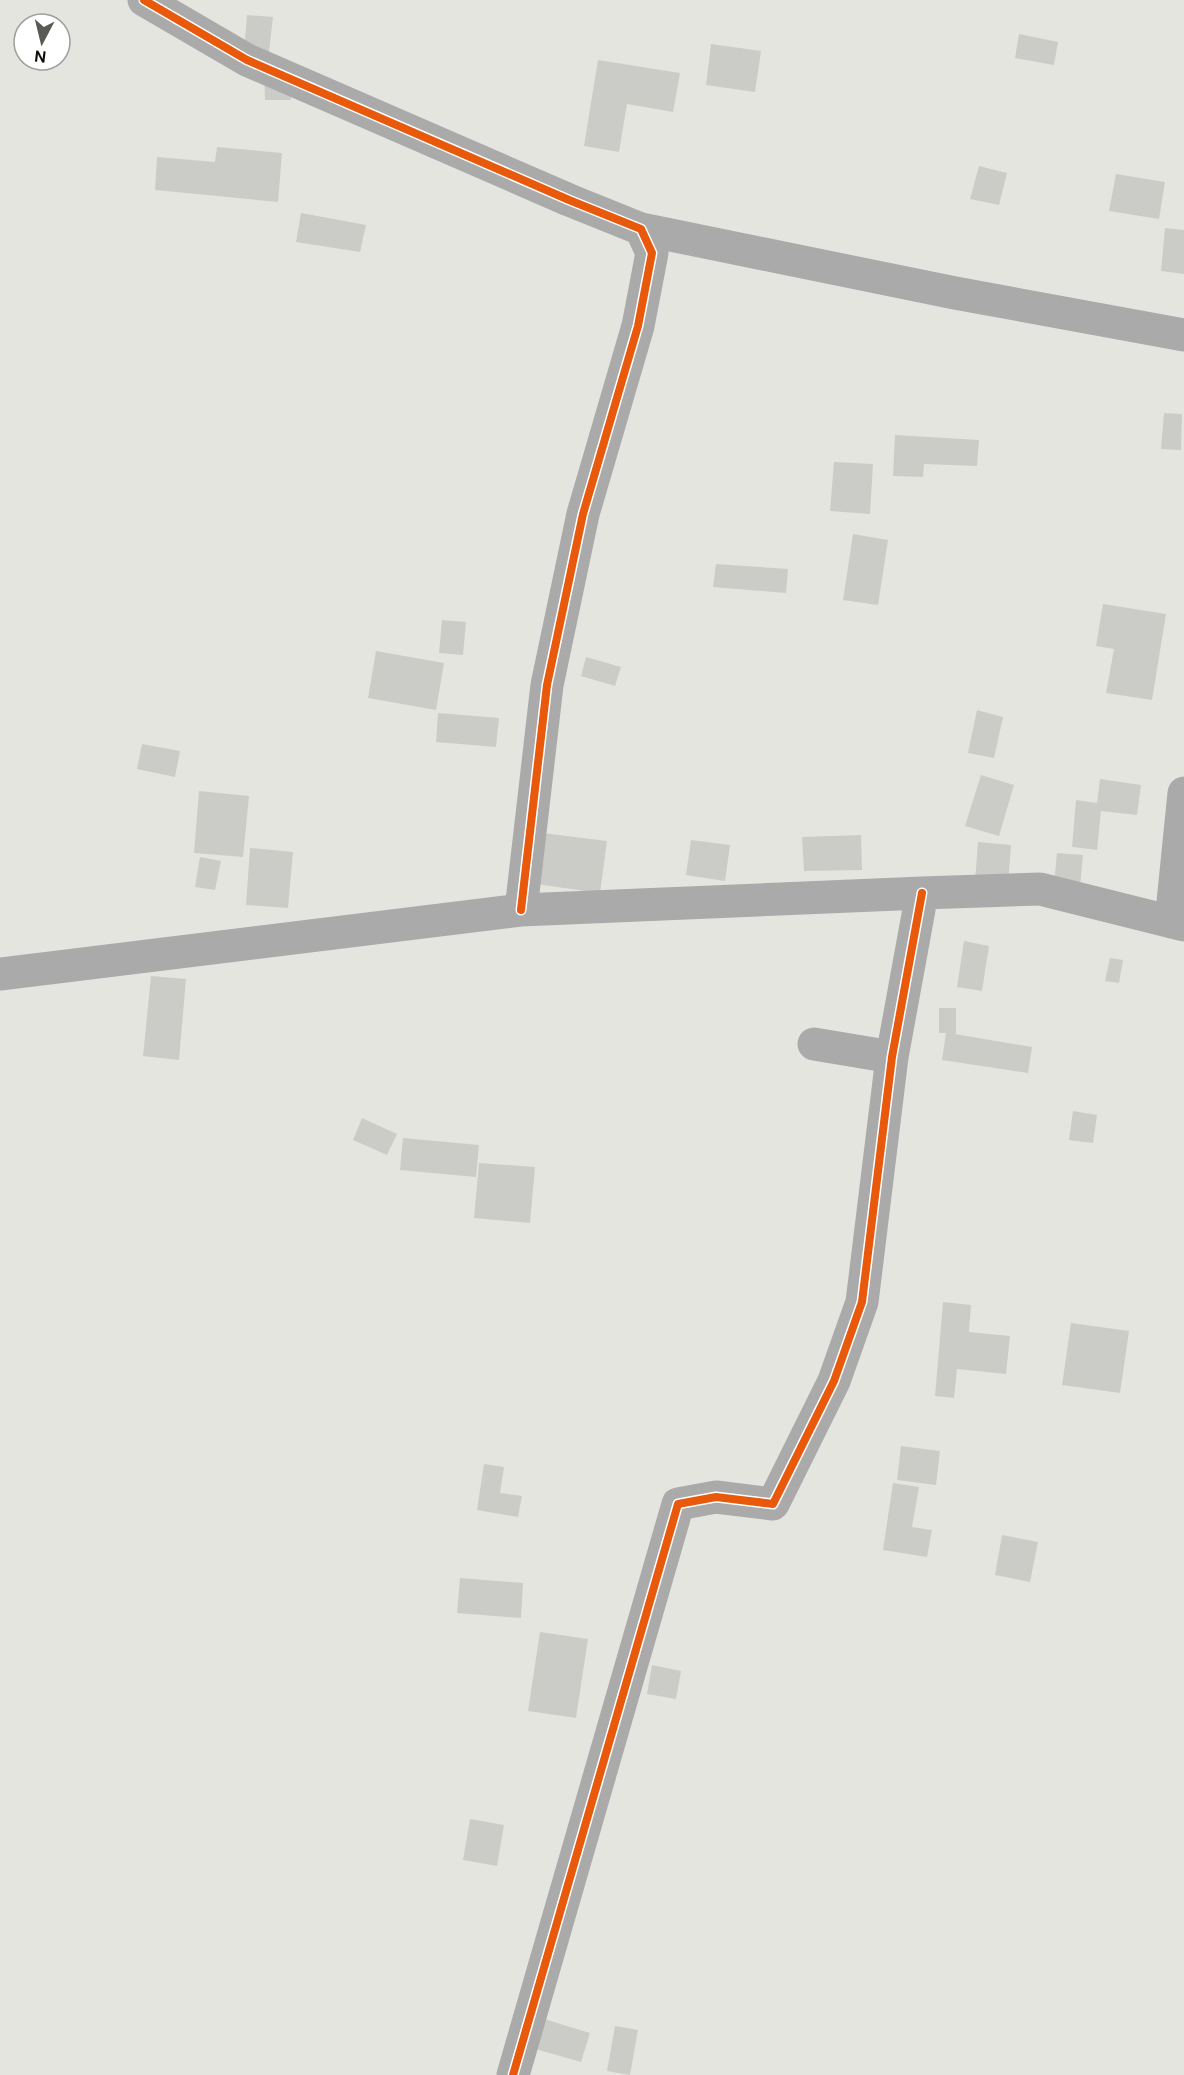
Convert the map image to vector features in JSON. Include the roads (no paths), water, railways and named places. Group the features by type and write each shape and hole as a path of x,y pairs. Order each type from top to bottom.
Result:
{"street":[{"path":"144,0 247,60 641,229 1184,335"},
{"path":"521,910 547,685 583,514 638,326 652,253 641,229"},
{"path":"0,974 521,910 1040,889 1178,924 1184,793"},
{"path":"513,2075 678,1504 716,1497 773,1504 834,1381 862,1302 892,1056 922,893"},
{"path":"814,1044 892,1056"}]}
